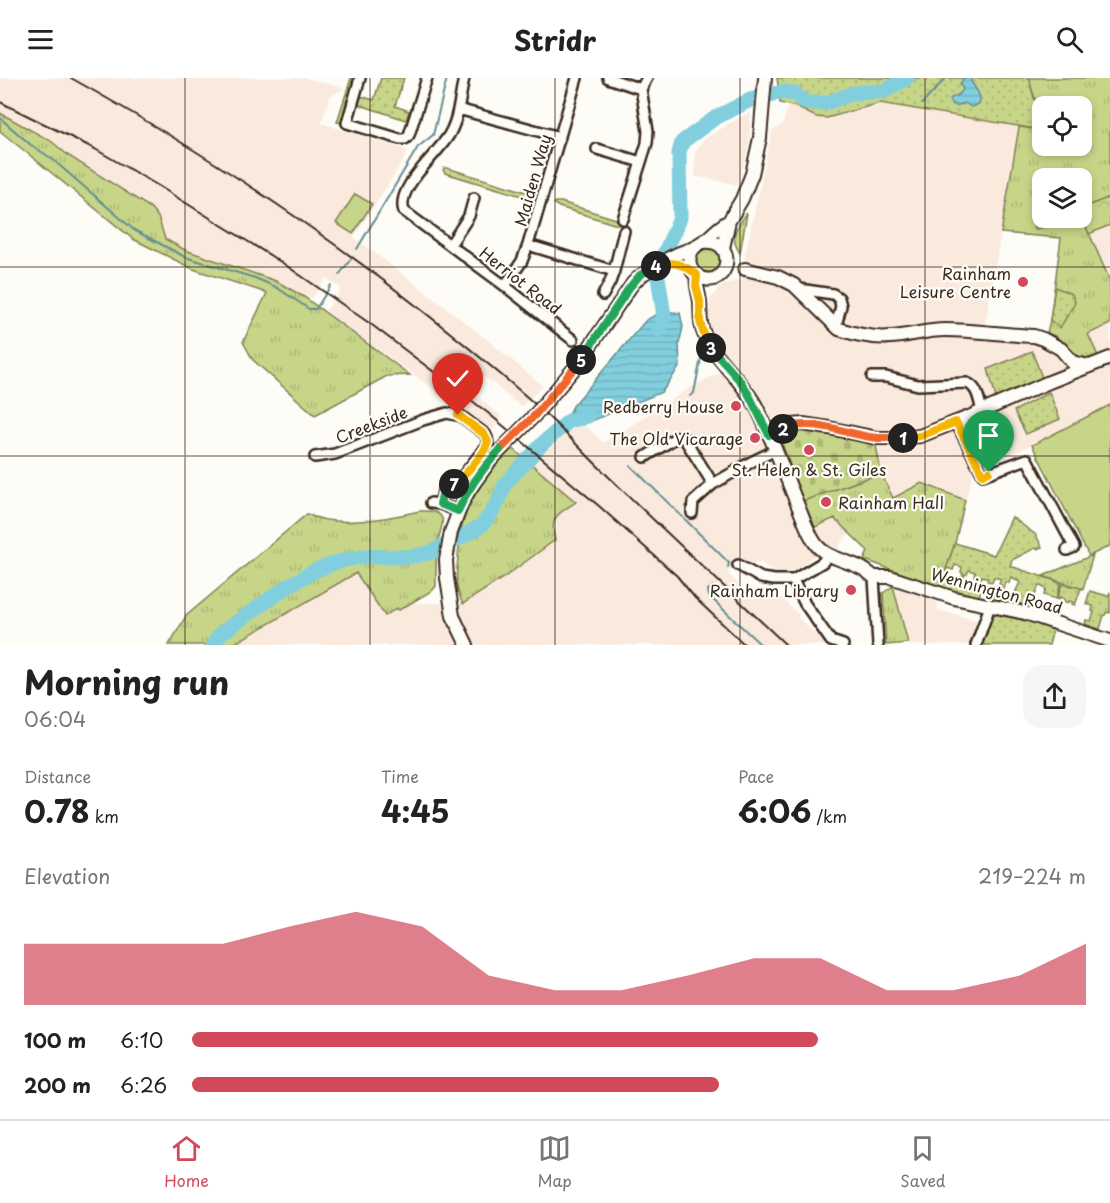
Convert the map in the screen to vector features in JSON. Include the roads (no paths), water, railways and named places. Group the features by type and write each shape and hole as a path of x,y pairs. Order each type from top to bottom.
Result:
{"street":[{"path":"360,78 347,123 400,139 405,139 409,135 427,78"},
{"path":"464,78 458,109 560,137"},
{"name":"Maiden Way","path":"505,286 522,261 528,245 578,78"},
{"path":"608,78 641,89"},
{"path":"623,219 647,143 648,131 641,89 647,78"},
{"path":"700,301 726,265 724,252 729,221 742,199 752,174 760,138 765,80"},
{"name":"Herriot Road","path":"458,109 449,135 421,169 404,196 402,204 404,211 573,340"},
{"path":"597,149 641,162"},
{"path":"450,245 469,216 474,198"},
{"path":"729,221 721,225 699,245 689,258 700,301 700,321 703,332 716,354 741,382 756,408 815,542 821,550 861,568 874,578 878,645"},
{"path":"603,295 614,271 624,231"},
{"path":"467,645 453,616 446,560 451,532 458,511 469,490 489,462 542,407 578,364 629,288 644,273 677,253 714,242 745,269 778,277 794,285 839,329 887,338 925,331 1034,336 1061,349 1070,370"},
{"path":"528,245 614,271"},
{"path":"663,262 678,264 703,278 740,272 745,269"},
{"path":"799,289 836,296 841,306 836,326"},
{"path":"769,435 794,425 803,424 878,438 920,436 982,411 1070,370 1110,358"},
{"path":"872,377 886,377 918,385 968,383 976,389 982,411"},
{"name":"Creekside","path":"315,457 334,454 432,417 447,413 458,415 484,434 488,442 486,448 462,477 443,491 435,504 458,511"},
{"path":"956,422 983,475 1027,459 1074,547 1066,550"},
{"path":"645,457 676,437 684,438 713,484"},
{"path":"692,513 693,502 713,484 776,450"},
{"path":"738,565 761,578 793,580 823,562 828,554"},
{"name":"Wennington Road","path":"874,578 890,576 954,598 1025,613 1110,640"},
{"path":"793,580 805,604 831,640 843,645"},
{"path":"976,645 990,606"}],"water":[{"path":"962,78 970,78 979,94 979,104 971,107 965,103 956,106 950,102 950,99 963,89 960,84"},
{"path":"663,311 680,313 683,327 679,344 680,366 662,392 582,425 566,420 573,406 646,320"}],"waterway":[{"path":"357,249 418,147 433,135 447,78"},
{"path":"659,330 664,316 657,270 680,218 679,153 682,142 715,118 750,100 782,92 795,94 806,103 826,103 854,93 885,91 907,78"},
{"path":"922,104 946,78"},
{"path":"0,118 31,145 51,158 134,230 185,257 255,278 276,287 309,309 316,309 331,285"},
{"path":"339,275 351,259"},
{"path":"690,396 694,393 703,348"},
{"path":"213,645 220,634 288,586 316,570 341,561 366,556 408,557 429,553 469,533 482,525 498,502 505,484 543,443 569,421 588,416"},
{"path":"631,466 729,563 728,567"},
{"path":"713,586 708,590 709,596 761,645"}],"railway":[{"path":"71,78 174,138 250,186 340,248 435,321 538,407 786,645"},
{"path":"0,102 95,149 157,185 284,264 372,325 488,413 599,506 677,576 695,598 745,645"}],"place":[{"name":"Rainham Leisure Centre","path":"1023,282"},
{"name":"Redberry House","path":"736,406"},
{"name":"The Old Vicarage","path":"755,438"},
{"name":"St. Helen & St. Giles","path":"809,450"},
{"name":"Rainham Hall","path":"826,502"},
{"name":"Rainham Library","path":"851,590"}]}
